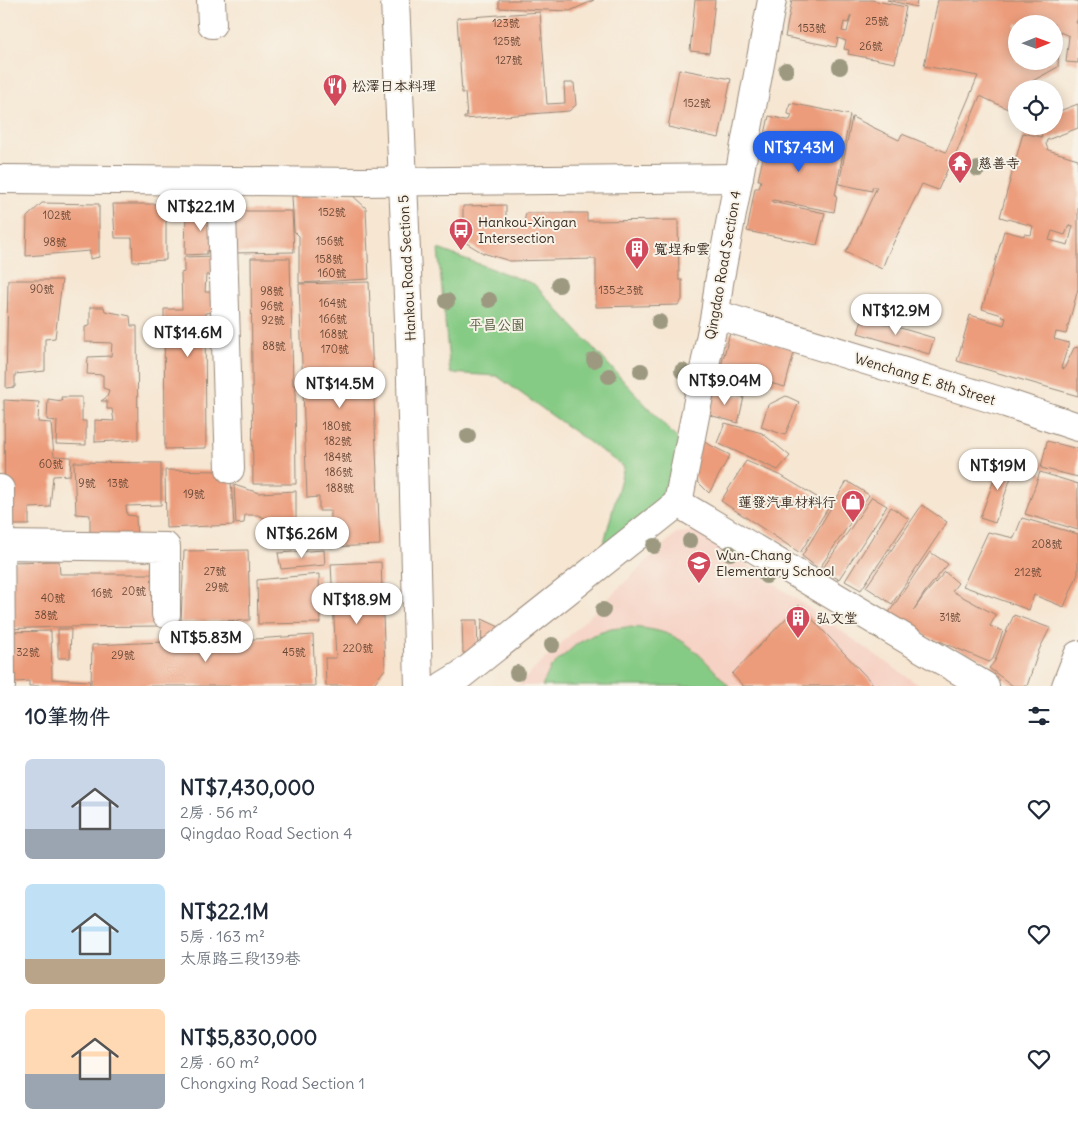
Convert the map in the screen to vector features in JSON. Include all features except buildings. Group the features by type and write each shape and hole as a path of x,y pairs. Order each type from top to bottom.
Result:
{"street":[{"name":"Hankou Road Section 5","path":"395,0 411,351 419,686"},
{"name":"Qingdao Road Section 4","path":"678,503 715,314 718,283 772,0"},
{"path":"0,179 221,182 739,178"},
{"path":"221,182 230,469"},
{"name":"Wenchang E. 8th Street","path":"715,314 1078,427"},
{"path":"0,489 1,686"},
{"path":"443,686 461,675 678,503 985,686"},
{"path":"0,545 166,547 166,614"},
{"path":"1066,686 1078,655"}],"shaded area":[{"name":"Wun-Chang Elementary School","path":"699,531 920,686 517,686 676,533"}],"green space":[{"name":"平昌公園","path":"438,249 534,284 681,443 671,494 601,554 624,467 497,376 450,373"},
{"path":"627,627 661,632 686,643 729,686 542,686 551,667 577,644 593,635 611,629"}],"place":[{"name":"松澤日本料理","path":"335,107"},
{"name":"慈善寺","path":"960,184"},
{"name":"Hankou-Xingan Intersection","path":"461,251"},
{"name":"寬埕和雲","path":"637,270"},
{"name":"蓮發汽車材料行","path":"853,523"},
{"name":"Wun-Chang Elementary School","path":"699,584"},
{"name":"弘文堂","path":"798,639"}]}
